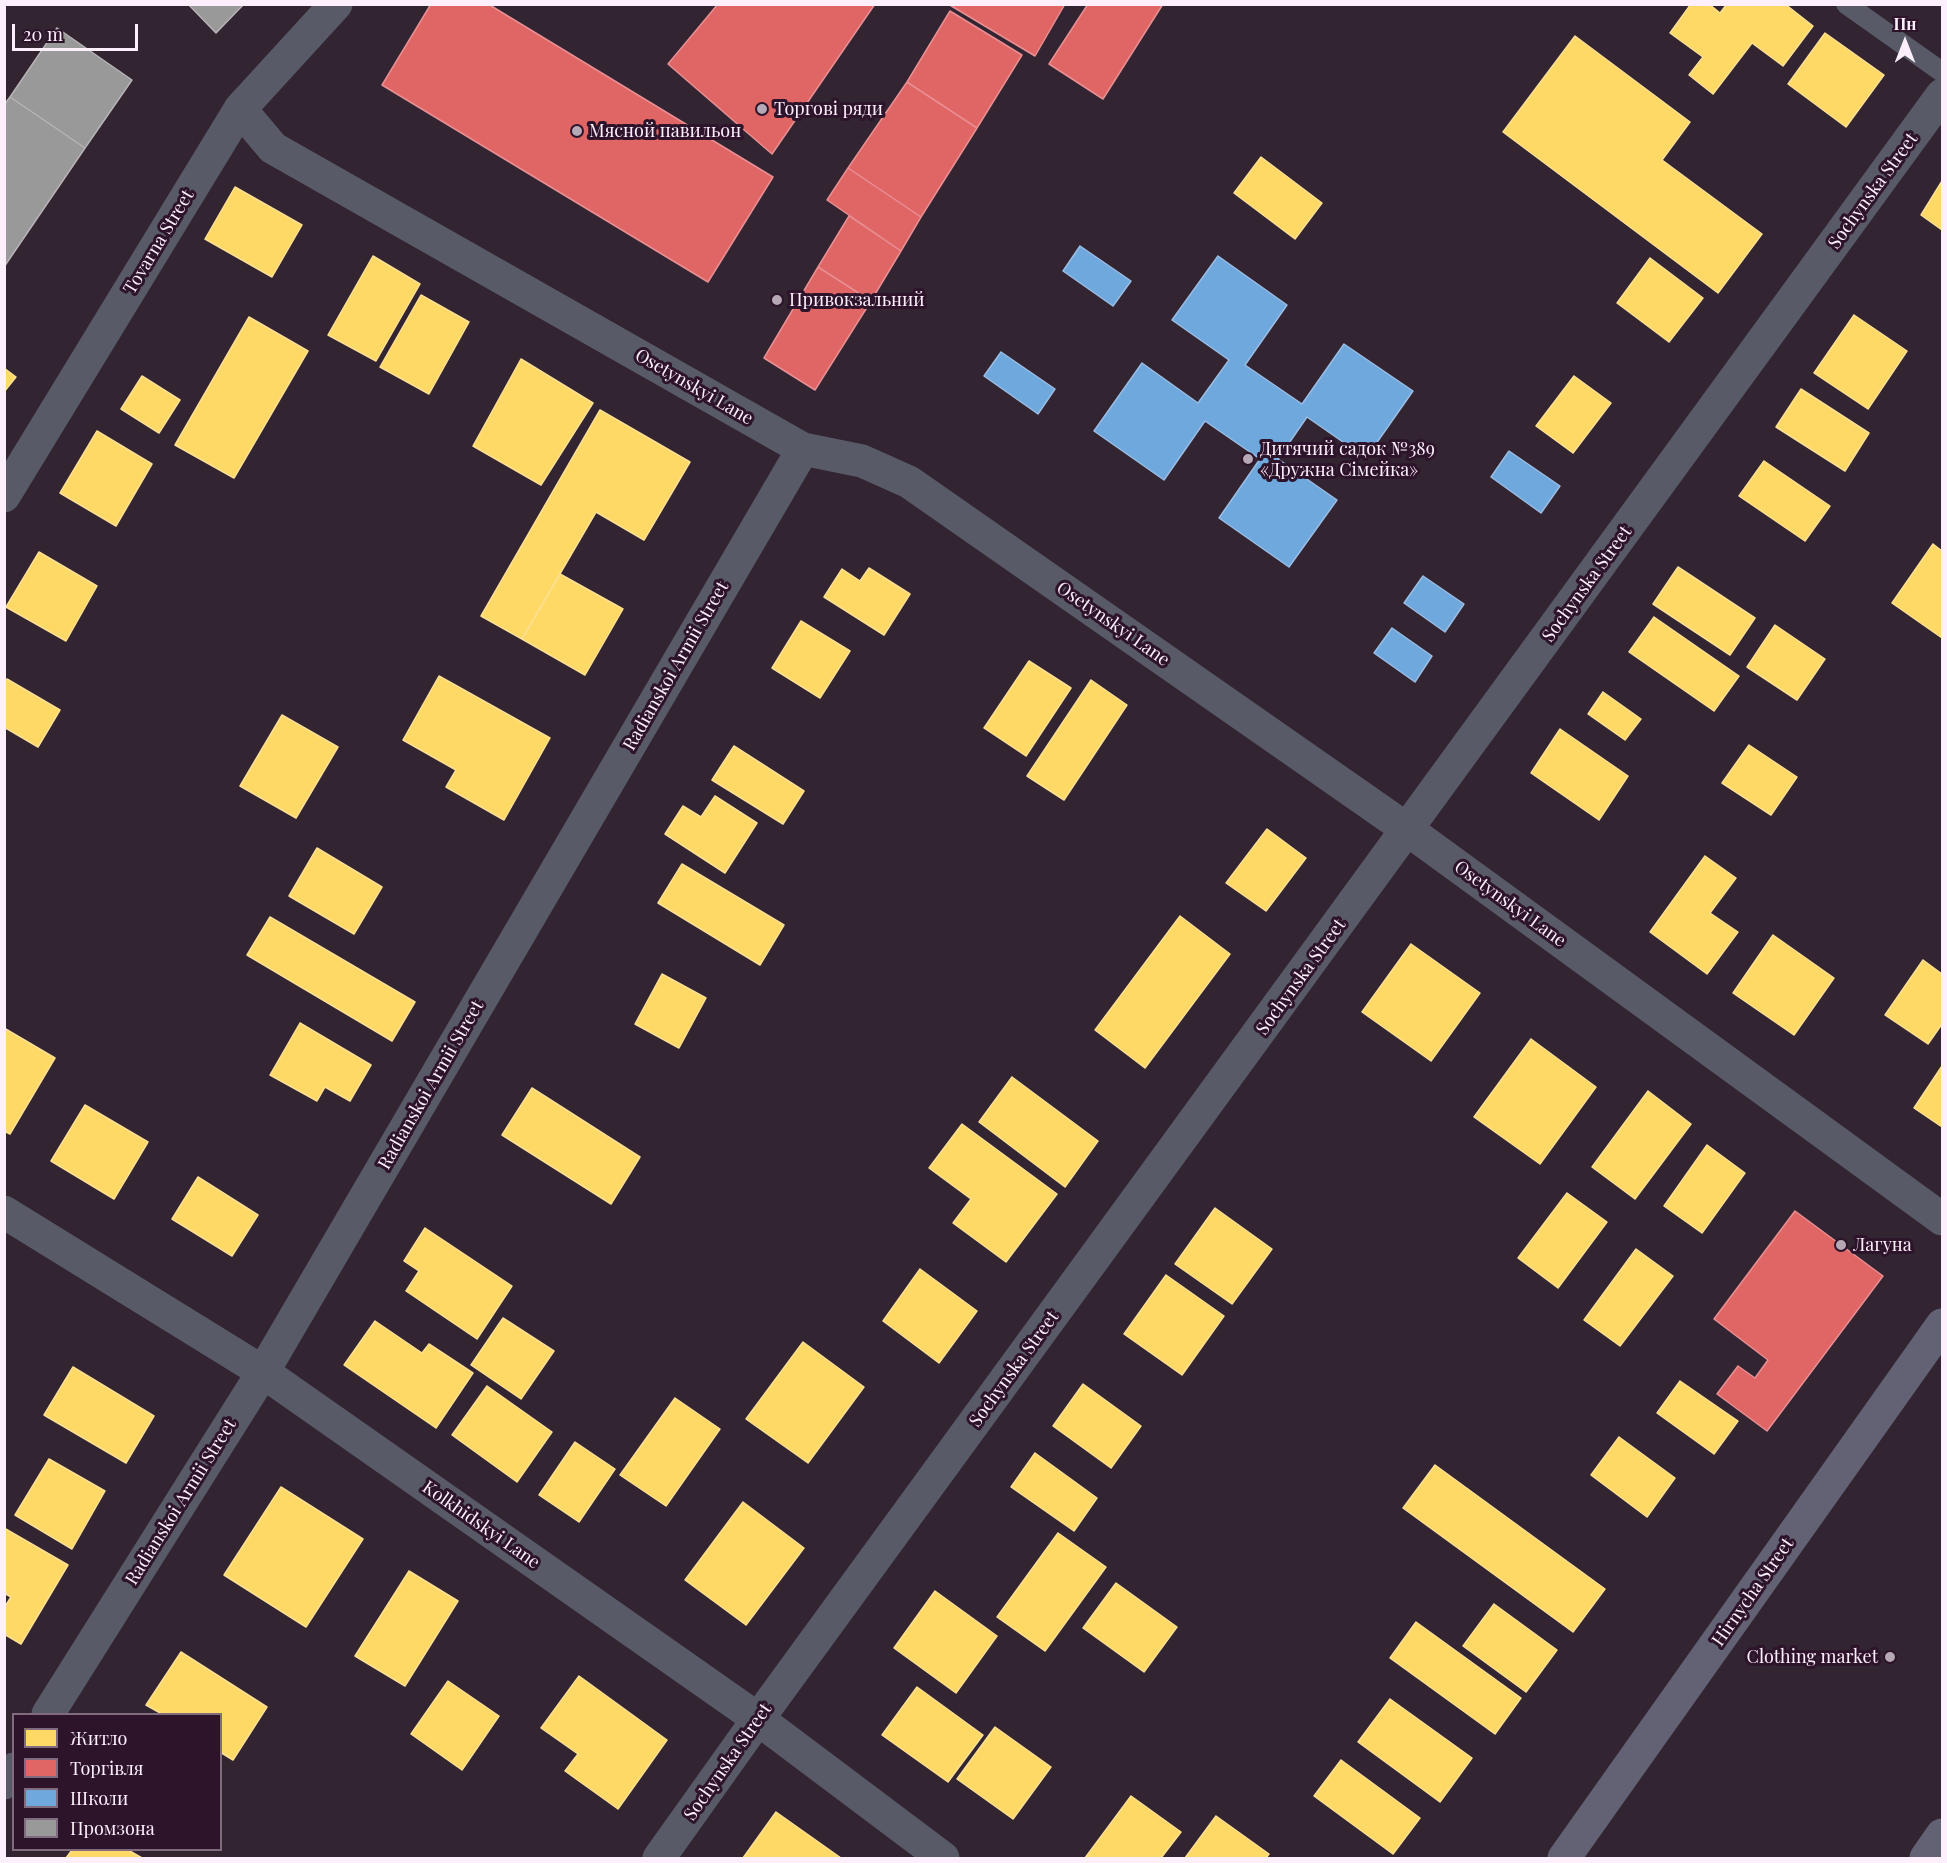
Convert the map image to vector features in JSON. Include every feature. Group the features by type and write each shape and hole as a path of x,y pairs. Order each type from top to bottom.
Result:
{"main road":[{"name":"Hirnycha Street","path":"1564,1858 1942,1325"},
{"path":"1926,1858 1942,1835"}],"street":[{"name":"Tovarna Street","path":"4,496 240,109 336,4"},
{"name":"Sochynska Street","path":"659,1858 1942,95"},
{"name":"Osetynskyi Lane","path":"240,109 273,148 803,449 862,461 909,482 1408,830 1942,1219"},
{"name":"Radianskoi Armii Street","path":"49,1713 263,1372 803,449"},
{"name":"Kolkhidskyi Lane","path":"4,1212 263,1372 758,1719 943,1858"}],"lane":[{"path":"1846,4 1942,72"}],"building: Житло":[{"path":"1691,4 1709,4 1720,13 1727,4 1785,4 1813,26 1783,66 1752,43 1713,94 1689,75 1703,57 1670,33"},
{"path":"1825,33 1884,75 1846,127 1788,84"},
{"path":"1575,36 1690,122 1662,160 1762,234 1718,293 1503,132"},
{"path":"1261,157 1322,203 1295,239 1234,193"},
{"path":"1942,181 1942,230 1921,215"},
{"path":"235,187 302,225 272,277 205,239"},
{"path":"373,256 420,284 376,361 328,335"},
{"path":"1650,258 1703,298 1669,342 1617,303"},
{"path":"421,295 469,322 429,394 380,367"},
{"path":"1854,315 1907,351 1868,409 1814,373"},
{"path":"249,317 308,351 234,478 175,445"},
{"path":"521,359 593,403 541,485 473,446"},
{"path":"4,368 16,377 4,392"},
{"path":"142,376 180,400 159,433 121,409"},
{"path":"1574,376 1611,403 1573,453 1536,426"},
{"path":"1801,389 1869,433 1845,471 1776,427"},
{"path":"600,410 690,462 644,540 596,512 522,639 481,616"},
{"path":"97,431 152,464 116,526 60,493"},
{"path":"1764,461 1830,506 1805,541 1739,496"},
{"path":"1933,544 1942,551 1942,638 1892,603"},
{"path":"39,552 97,586 66,641 6,607"},
{"path":"1678,567 1755,618 1730,655 1653,604"},
{"path":"869,568 910,594 884,635 824,597 842,569 860,581"},
{"path":"560,574 623,609 585,675 522,639"},
{"path":"1654,617 1739,676 1714,711 1629,652"},
{"path":"801,621 850,651 820,698 772,668"},
{"path":"1775,625 1825,659 1797,700 1747,667"},
{"path":"1029,661 1071,688 1026,756 984,728"},
{"path":"439,676 550,738 504,820 446,787 456,770 403,740"},
{"path":"7,679 60,710 38,747 4,727 4,683"},
{"path":"1091,680 1127,705 1064,800 1027,776"},
{"path":"1603,692 1641,719 1625,740 1588,714"},
{"path":"282,715 338,747 296,818 240,786"},
{"path":"1560,729 1628,776 1599,820 1531,773"},
{"path":"1749,745 1797,777 1771,815 1722,783"},
{"path":"734,746 804,791 783,824 712,780"},
{"path":"715,796 757,823 725,873 665,834 683,806 701,817"},
{"path":"1267,829 1306,858 1266,911 1226,883"},
{"path":"317,848 382,887 354,934 289,896"},
{"path":"1705,856 1736,878 1710,913 1738,932 1707,974 1650,932"},
{"path":"682,864 784,925 760,965 658,903"},
{"path":"1180,916 1230,954 1145,1068 1095,1030"},
{"path":"270,917 415,1002 392,1041 247,955"},
{"path":"1773,935 1834,978 1794,1035 1733,993"},
{"path":"1411,944 1480,993 1431,1061 1362,1012"},
{"path":"1923,960 1942,974 1942,1024 1928,1044 1885,1015"},
{"path":"662,974 706,998 679,1048 635,1024"},
{"path":"300,1023 371,1065 350,1101 325,1087 317,1101 270,1075"},
{"path":"4,1028 55,1058 10,1134 4,1131"},
{"path":"1531,1039 1596,1087 1540,1164 1474,1117"},
{"path":"1942,1066 1942,1127 1914,1108"},
{"path":"1012,1077 1098,1141 1065,1187 979,1122"},
{"path":"532,1088 640,1157 611,1204 502,1135"},
{"path":"1648,1091 1691,1124 1635,1199 1592,1167"},
{"path":"85,1105 148,1142 114,1199 51,1161"},
{"path":"962,1124 1057,1194 1006,1262 953,1223 971,1199 929,1168"},
{"path":"1707,1145 1745,1173 1702,1233 1664,1206"},
{"path":"198,1177 258,1215 232,1256 172,1219"},
{"path":"1567,1193 1607,1222 1558,1288 1518,1258"},
{"path":"1215,1208 1272,1249 1232,1304 1175,1264"},
{"path":"425,1228 512,1286 477,1339 406,1291 419,1271 404,1261"},
{"path":"1636,1249 1673,1276 1620,1346 1584,1320"},
{"path":"920,1269 977,1311 939,1363 883,1321"},
{"path":"1166,1275 1224,1316 1182,1375 1124,1334"},
{"path":"503,1318 554,1351 521,1399 471,1365"},
{"path":"375,1321 422,1353 429,1344 473,1373 436,1428 344,1365"},
{"path":"803,1342 864,1387 808,1463 746,1419"},
{"path":"73,1367 154,1416 126,1463 44,1415"},
{"path":"1680,1381 1738,1421 1714,1454 1657,1413"},
{"path":"1083,1384 1141,1426 1111,1468 1053,1426"},
{"path":"487,1386 552,1432 517,1482 452,1435"},
{"path":"675,1398 720,1429 666,1506 620,1475"},
{"path":"1619,1437 1675,1478 1647,1517 1591,1475"},
{"path":"575,1442 615,1469 579,1522 539,1495"},
{"path":"1035,1453 1097,1498 1074,1531 1011,1487"},
{"path":"49,1459 105,1491 72,1549 15,1515"},
{"path":"1435,1465 1605,1589 1573,1632 1403,1508"},
{"path":"281,1487 363,1539 306,1627 224,1575"},
{"path":"743,1502 804,1548 746,1625 685,1580"},
{"path":"4,1528 68,1565 21,1644 4,1634 4,1608 11,1597 4,1593"},
{"path":"1058,1533 1106,1567 1045,1651 997,1617"},
{"path":"409,1571 458,1601 405,1686 355,1656"},
{"path":"1116,1583 1177,1627 1144,1672 1083,1628"},
{"path":"935,1591 997,1636 956,1693 894,1648"},
{"path":"1494,1604 1557,1650 1526,1692 1463,1646"},
{"path":"1416,1622 1521,1698 1495,1734 1390,1658"},
{"path":"181,1652 267,1707 233,1760 222,1753 222,1713 160,1713 146,1705"},
{"path":"579,1676 667,1740 618,1809 565,1771 578,1754 541,1728"},
{"path":"448,1681 499,1716 462,1770 411,1734"},
{"path":"917,1687 983,1735 948,1782 882,1735"},
{"path":"1390,1699 1472,1758 1440,1802 1358,1742"},
{"path":"995,1727 1051,1767 1013,1819 957,1779"},
{"path":"1341,1760 1420,1818 1393,1854 1314,1796"},
{"path":"1131,1796 1181,1832 1161,1858 1085,1858"},
{"path":"776,1812 841,1858 743,1858"},
{"path":"1216,1816 1269,1854 1266,1858 1185,1858"},
{"path":"71,1851 130,1851 142,1858 66,1858"}],"building: Торгівля":[{"name":"Мясной павильон","path":"431,4 488,4 773,177 708,282 382,85"},
{"name":"Торгові ряди","path":"718,4 875,4 772,154 668,64"},
{"path":"948,4 1065,4 1035,56"},
{"path":"1088,4 1163,4 1103,99 1049,64"},
{"path":"950,11 1022,55 977,128 907,82"},
{"path":"907,82 977,128 921,217 848,168"},
{"path":"848,168 921,217 901,251 827,200"},
{"path":"849,216 901,251 871,301 818,267"},
{"path":"818,267 871,301 815,390 764,358"},
{"path":"1795,1211 1883,1276 1767,1431 1717,1394 1738,1366 1755,1378 1768,1360 1714,1319"}],"building: Школи":[{"path":"1080,246 1131,281 1113,306 1063,271"},
{"path":"1218,256 1287,305 1245,365 1302,404 1344,344 1413,391 1366,458 1307,417 1278,459 1337,500 1289,567 1219,518 1260,459 1205,421 1164,480 1094,431 1142,363 1198,403 1229,360 1172,320"},
{"path":"1001,352 1055,389 1038,414 984,376"},
{"path":"1509,451 1560,486 1541,513 1491,477"},
{"path":"1423,576 1464,604 1445,632 1404,603"},
{"path":"1392,628 1432,656 1415,682 1374,653"}],"building: Промзона":[{"path":"188,4 244,4 216,33"},
{"path":"57,28 132,80 85,148 10,97"},
{"path":"10,97 85,148 4,267 4,105"}],"place":[{"name":"Торгові ряди","path":"762,109"},
{"name":"Мясной павильон","path":"577,131"},
{"name":"Привокзальний","path":"777,300"},
{"name":"Дитячий садок №389 «Дружна Сімейка»","path":"1248,459"},
{"name":"Лагуна","path":"1841,1245"},
{"name":"Clothing market","path":"1890,1657"}]}
